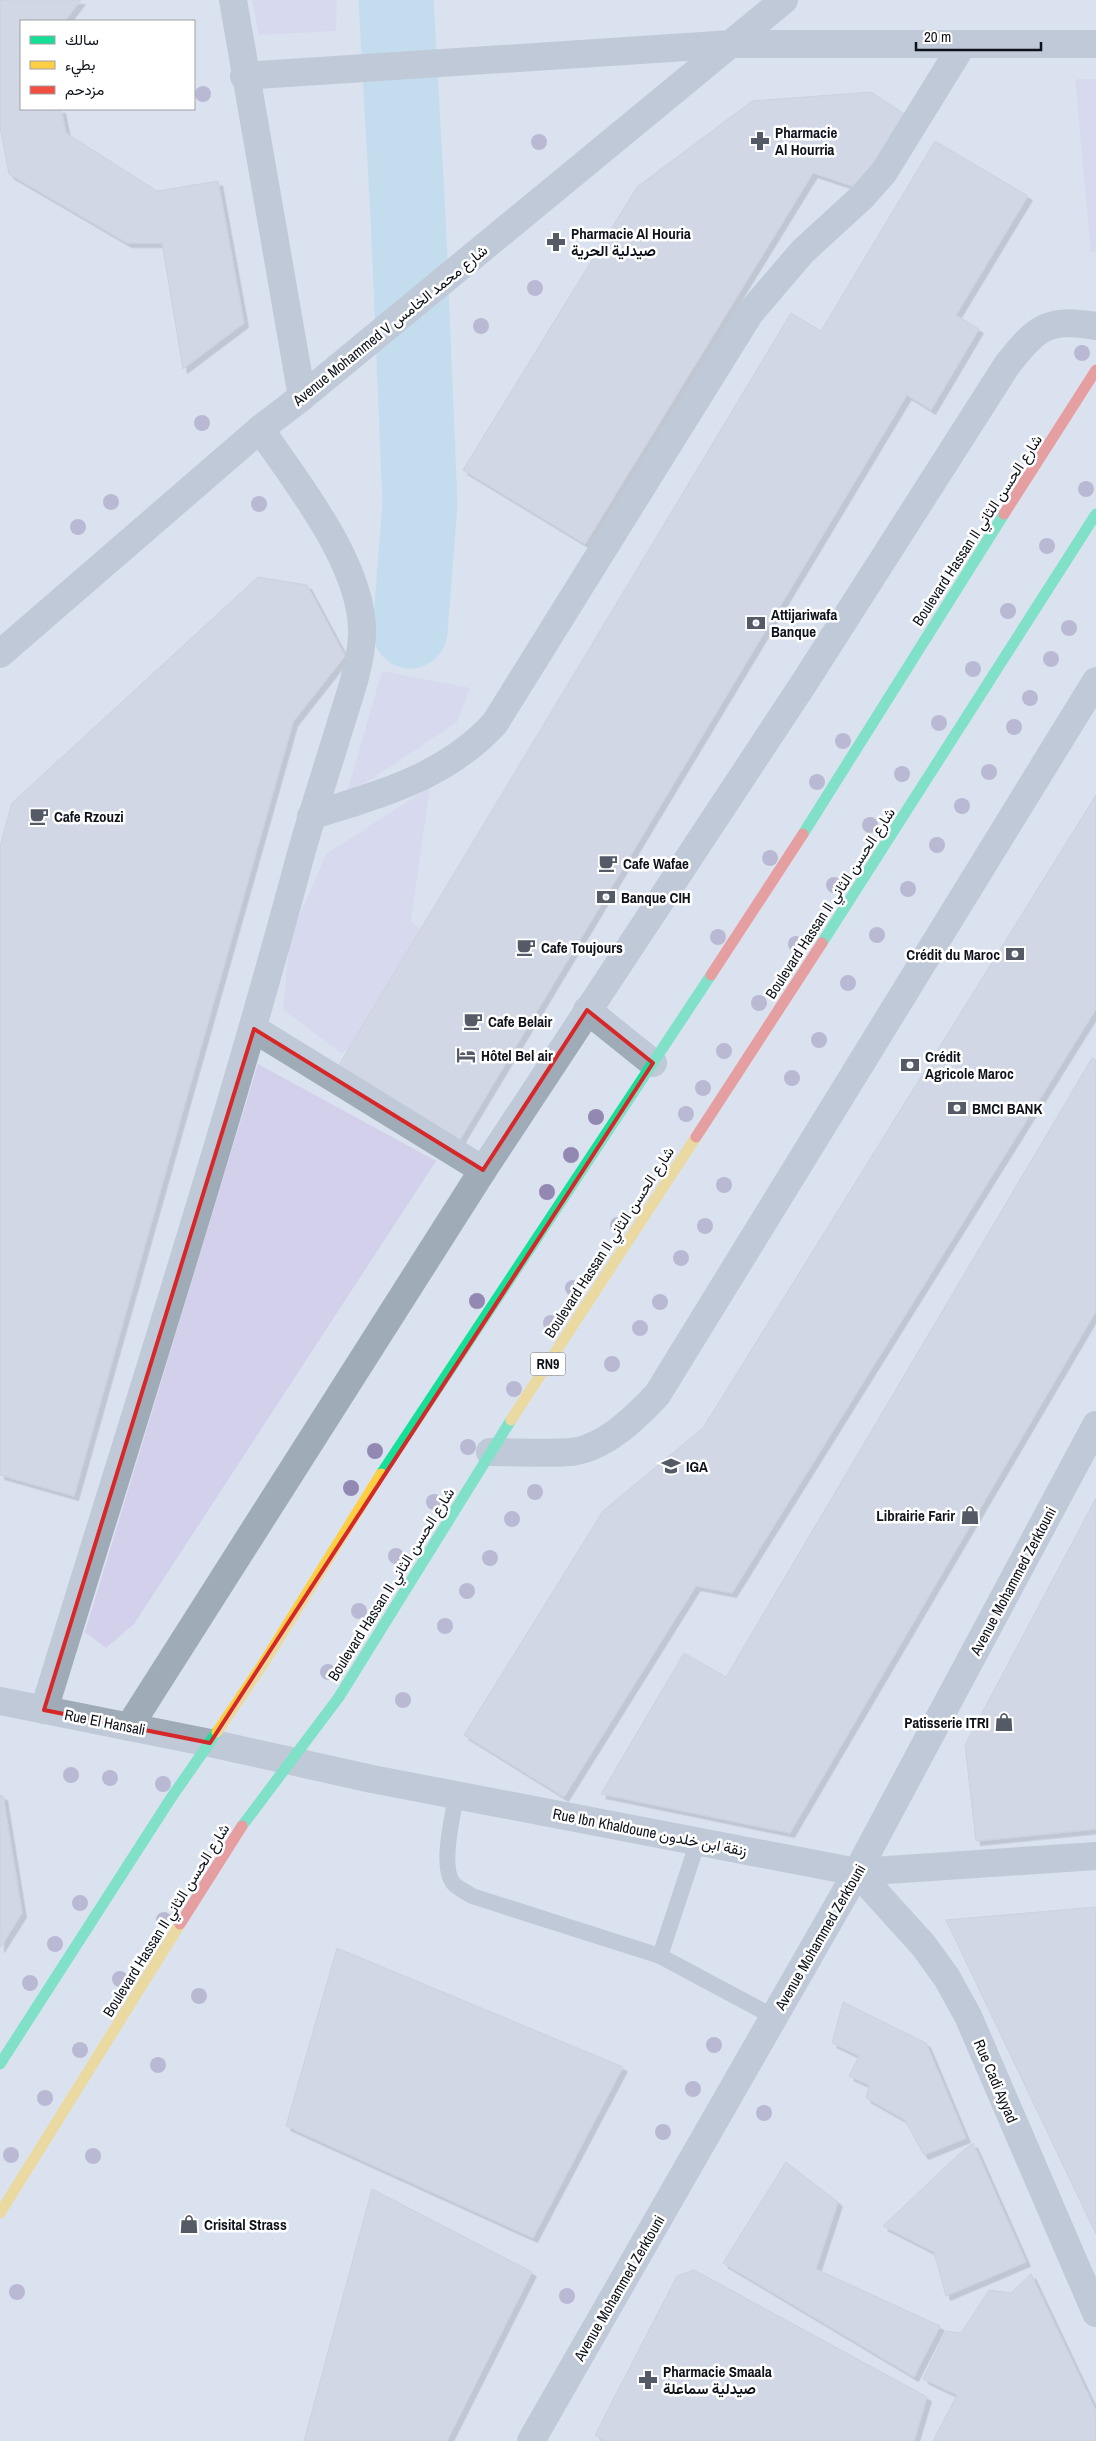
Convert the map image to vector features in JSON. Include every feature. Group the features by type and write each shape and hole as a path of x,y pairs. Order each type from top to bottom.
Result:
{"main road":[{"name":"Boulevard Hassan II شارع الحسن الثاني","path":"0,2064 263,1664 377,1481 772,886 889,694 1096,370"},
{"name":"Boulevard Hassan II شارع الحسن الثاني","path":"0,2213 244,1822 292,1762 338,1698 490,1452 783,1004 1096,514"}],"street":[{"path":"233,0 244,76 302,398"},
{"name":"Avenue Mohammed V شارع محمد الخامس","path":"0,654 260,429 302,398 784,0"},
{"path":"244,76 488,58 732,44 1096,44"},
{"path":"311,816 383,792 447,764 465,753 495,723 750,313 792,263 862,197 884,172 964,44"},
{"path":"130,1727 483,1170 806,680 1007,365 1029,337 1054,324 1072,322 1096,326"},
{"path":"44,1710 254,1029 311,816 351,690 362,632 356,597 341,554 303,492 260,429"},
{"path":"490,1452 573,1452 598,1443 623,1427 657,1395 1096,681"},
{"path":"587,1010 653,1063"},
{"path":"254,1029 483,1170"},
{"name":"Avenue Mohammed Zerktouni","path":"531,2441 857,1872 1096,1425"},
{"name":"Rue El Hansali","path":"0,1701 210,1743"},
{"name":"Rue Ibn Khaldoune زنقة ابن خلدون","path":"210,1743 292,1762 456,1795 857,1872 1096,1856"},
{"name":"Rue Cadi Ayyad","path":"857,1872 924,1946 952,1986 968,2016 1096,2313"}],"lane":[{"path":"456,1795 447,1862 454,1884 472,1896 660,1956 774,2017"},
{"path":"660,1956 698,1841"}],"highlighted area":[{"path":"587,1010 653,1063 210,1743 44,1710 254,1029 483,1170"}],"shaded area":[{"path":"252,0 337,0 336,31 259,35"},
{"path":"1075,79 1096,79 1096,251 1091,253"},
{"path":"382,671 470,688 457,722 346,796"},
{"path":"430,787 411,921 423,931 364,1046 340,1053 283,1009 290,938 326,854"},
{"path":"258,1064 436,1161 134,1624 106,1648 85,1632"}],"building":[{"path":"0,0 81,0 66,20 20,20 20,110 61,110 66,133 157,191 218,181 244,323 183,369 162,243 127,243 9,174 0,127"},
{"path":"871,92 906,115 858,188 813,173 585,544 463,470 637,187 752,101"},
{"path":"935,141 1028,196 956,315 979,329 931,410 907,395 455,1148 333,1075 791,313 821,331"},
{"path":"258,577 307,585 345,656 293,722 74,1496 0,1475 0,846 12,803"},
{"path":"1096,795 1096,1009 732,1593 696,1586 564,1797 464,1735 603,1511 703,1428"},
{"path":"1092,1058 1096,1060 1096,1311 790,1833 601,1794 684,1653 726,1677"},
{"path":"1096,1498 1096,1829 976,1841 965,1745"},
{"path":"0,1795 3,1796 22,1913 0,1948"},
{"path":"1096,1907 1096,2234 946,1920"},
{"path":"337,1948 623,2067 533,2238 286,2126"},
{"path":"843,2002 926,2043 966,2138 924,2155 905,2120 866,2098 869,2085 849,2076 859,2056 832,2043"},
{"path":"973,2143 1026,2262 946,2296 934,2252 883,2226"},
{"path":"786,2162 838,2202 816,2269 940,2326 914,2377 723,2263"},
{"path":"372,2189 532,2272 447,2441 304,2441"},
{"path":"694,2270 927,2397 914,2441 604,2441 595,2435 677,2276"},
{"path":"1031,2274 1096,2411 1096,2441 933,2441 957,2395 923,2379 946,2331 961,2333 989,2290 1011,2293"}],"waterway":[{"path":"396,0 408,215 420,504 410,631"}],"traffic: fast":[{"path":"803,834 1004,514"},
{"path":"822,943 1096,514"},
{"path":"381,1474 711,975"},
{"path":"242,1826 339,1697 511,1420"},
{"path":"0,2064 171,1798 217,1732"}],"traffic: slow":[{"path":"511,1420 696,1137"},
{"path":"217,1732 263,1664 381,1474"},
{"path":"0,2213 180,1924"}],"traffic: jam":[{"path":"1004,514 1096,370"},
{"path":"711,975 803,834"},
{"path":"696,1137 822,943"},
{"path":"180,1924 242,1826"}],"place":[{"name":"Pharmacie Al Hourria","path":"760,141"},
{"name":"Pharmacie Al Houria صيدلية الحرية","path":"556,242"},
{"name":"Attijariwafa Banque","path":"756,623"},
{"name":"Cafe Rzouzi","path":"39,816"},
{"name":"Cafe Wafae","path":"608,863"},
{"name":"Banque CIH","path":"606,897"},
{"name":"Cafe Toujours","path":"526,947"},
{"name":"Crédit du Maroc","path":"1015,954"},
{"name":"Cafe Belair","path":"473,1021"},
{"name":"Hôtel Bel air","path":"466,1055"},
{"name":"Crédit Agricole Maroc","path":"910,1065"},
{"name":"BMCI BANK","path":"957,1108"},
{"name":"IGA","path":"671,1466"},
{"name":"Librairie Farir","path":"970,1515"},
{"name":"Patisserie ITRI","path":"1004,1722"},
{"name":"Crisital Strass","path":"189,2224"},
{"name":"Pharmacie Smaala صيدلية سماعلة","path":"648,2380"}]}
